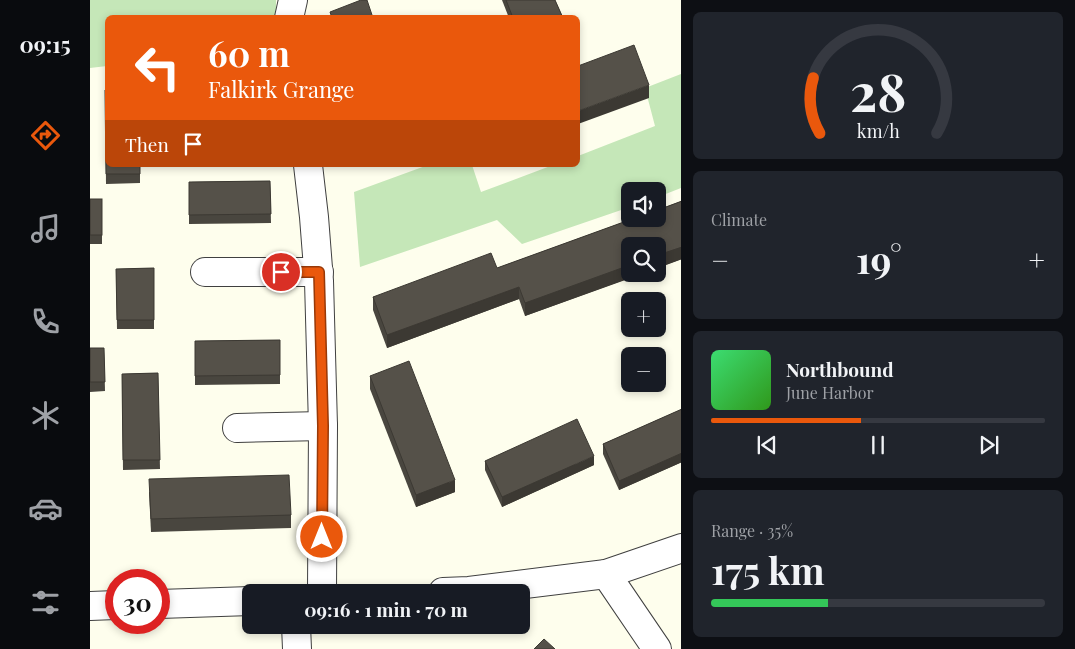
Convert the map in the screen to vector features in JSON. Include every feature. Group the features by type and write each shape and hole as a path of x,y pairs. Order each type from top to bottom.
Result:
{"street":[{"path":"290,15 293,0"},
{"path":"308,167 319,272 323,426 322,584"},
{"path":"205,272 319,272"},
{"path":"236,428 323,426"},
{"path":"525,584 606,574 681,548"},
{"path":"606,574 657,649"},
{"path":"170,604 242,601"},
{"path":"90,606 105,605"},
{"path":"296,634 297,649"}],"green space":[{"path":"90,0 276,0 276,15 105,15 105,66 90,68"},
{"path":"681,74 681,188 666,194 666,182 621,182 621,210 522,244 497,220 360,267 354,192 423,167 473,167 481,192 548,167 580,167 580,155 655,126 645,88"}],"building":[{"path":"361,0 367,0 372,15 331,15 330,12"},
{"path":"506,0 555,0 562,15 512,15"},
{"path":"634,45 649,85 580,110 580,65"},
{"path":"106,167 140,167 140,174 106,174"},
{"path":"270,181 271,214 189,215 189,182"},
{"path":"90,199 102,199 102,235 90,235"},
{"path":"681,201 681,247 666,252 666,237 621,237 621,268 525,303 519,287 387,335 373,297 491,253 497,268 621,223 621,227 666,227 666,207"},
{"path":"154,268 154,320 117,320 116,269"},
{"path":"280,340 280,375 195,376 195,341"},
{"path":"90,348 104,348 105,382 90,382"},
{"path":"409,361 455,480 416,495 370,376"},
{"path":"158,373 160,460 123,460 122,374"},
{"path":"681,409 681,453 619,481 603,444"},
{"path":"577,419 594,456 502,497 485,461"},
{"path":"289,475 291,515 151,519 149,479"},
{"path":"544,639 555,649 534,649"}],"route":[{"path":"281,272 319,272 323,426 322,537"}]}
